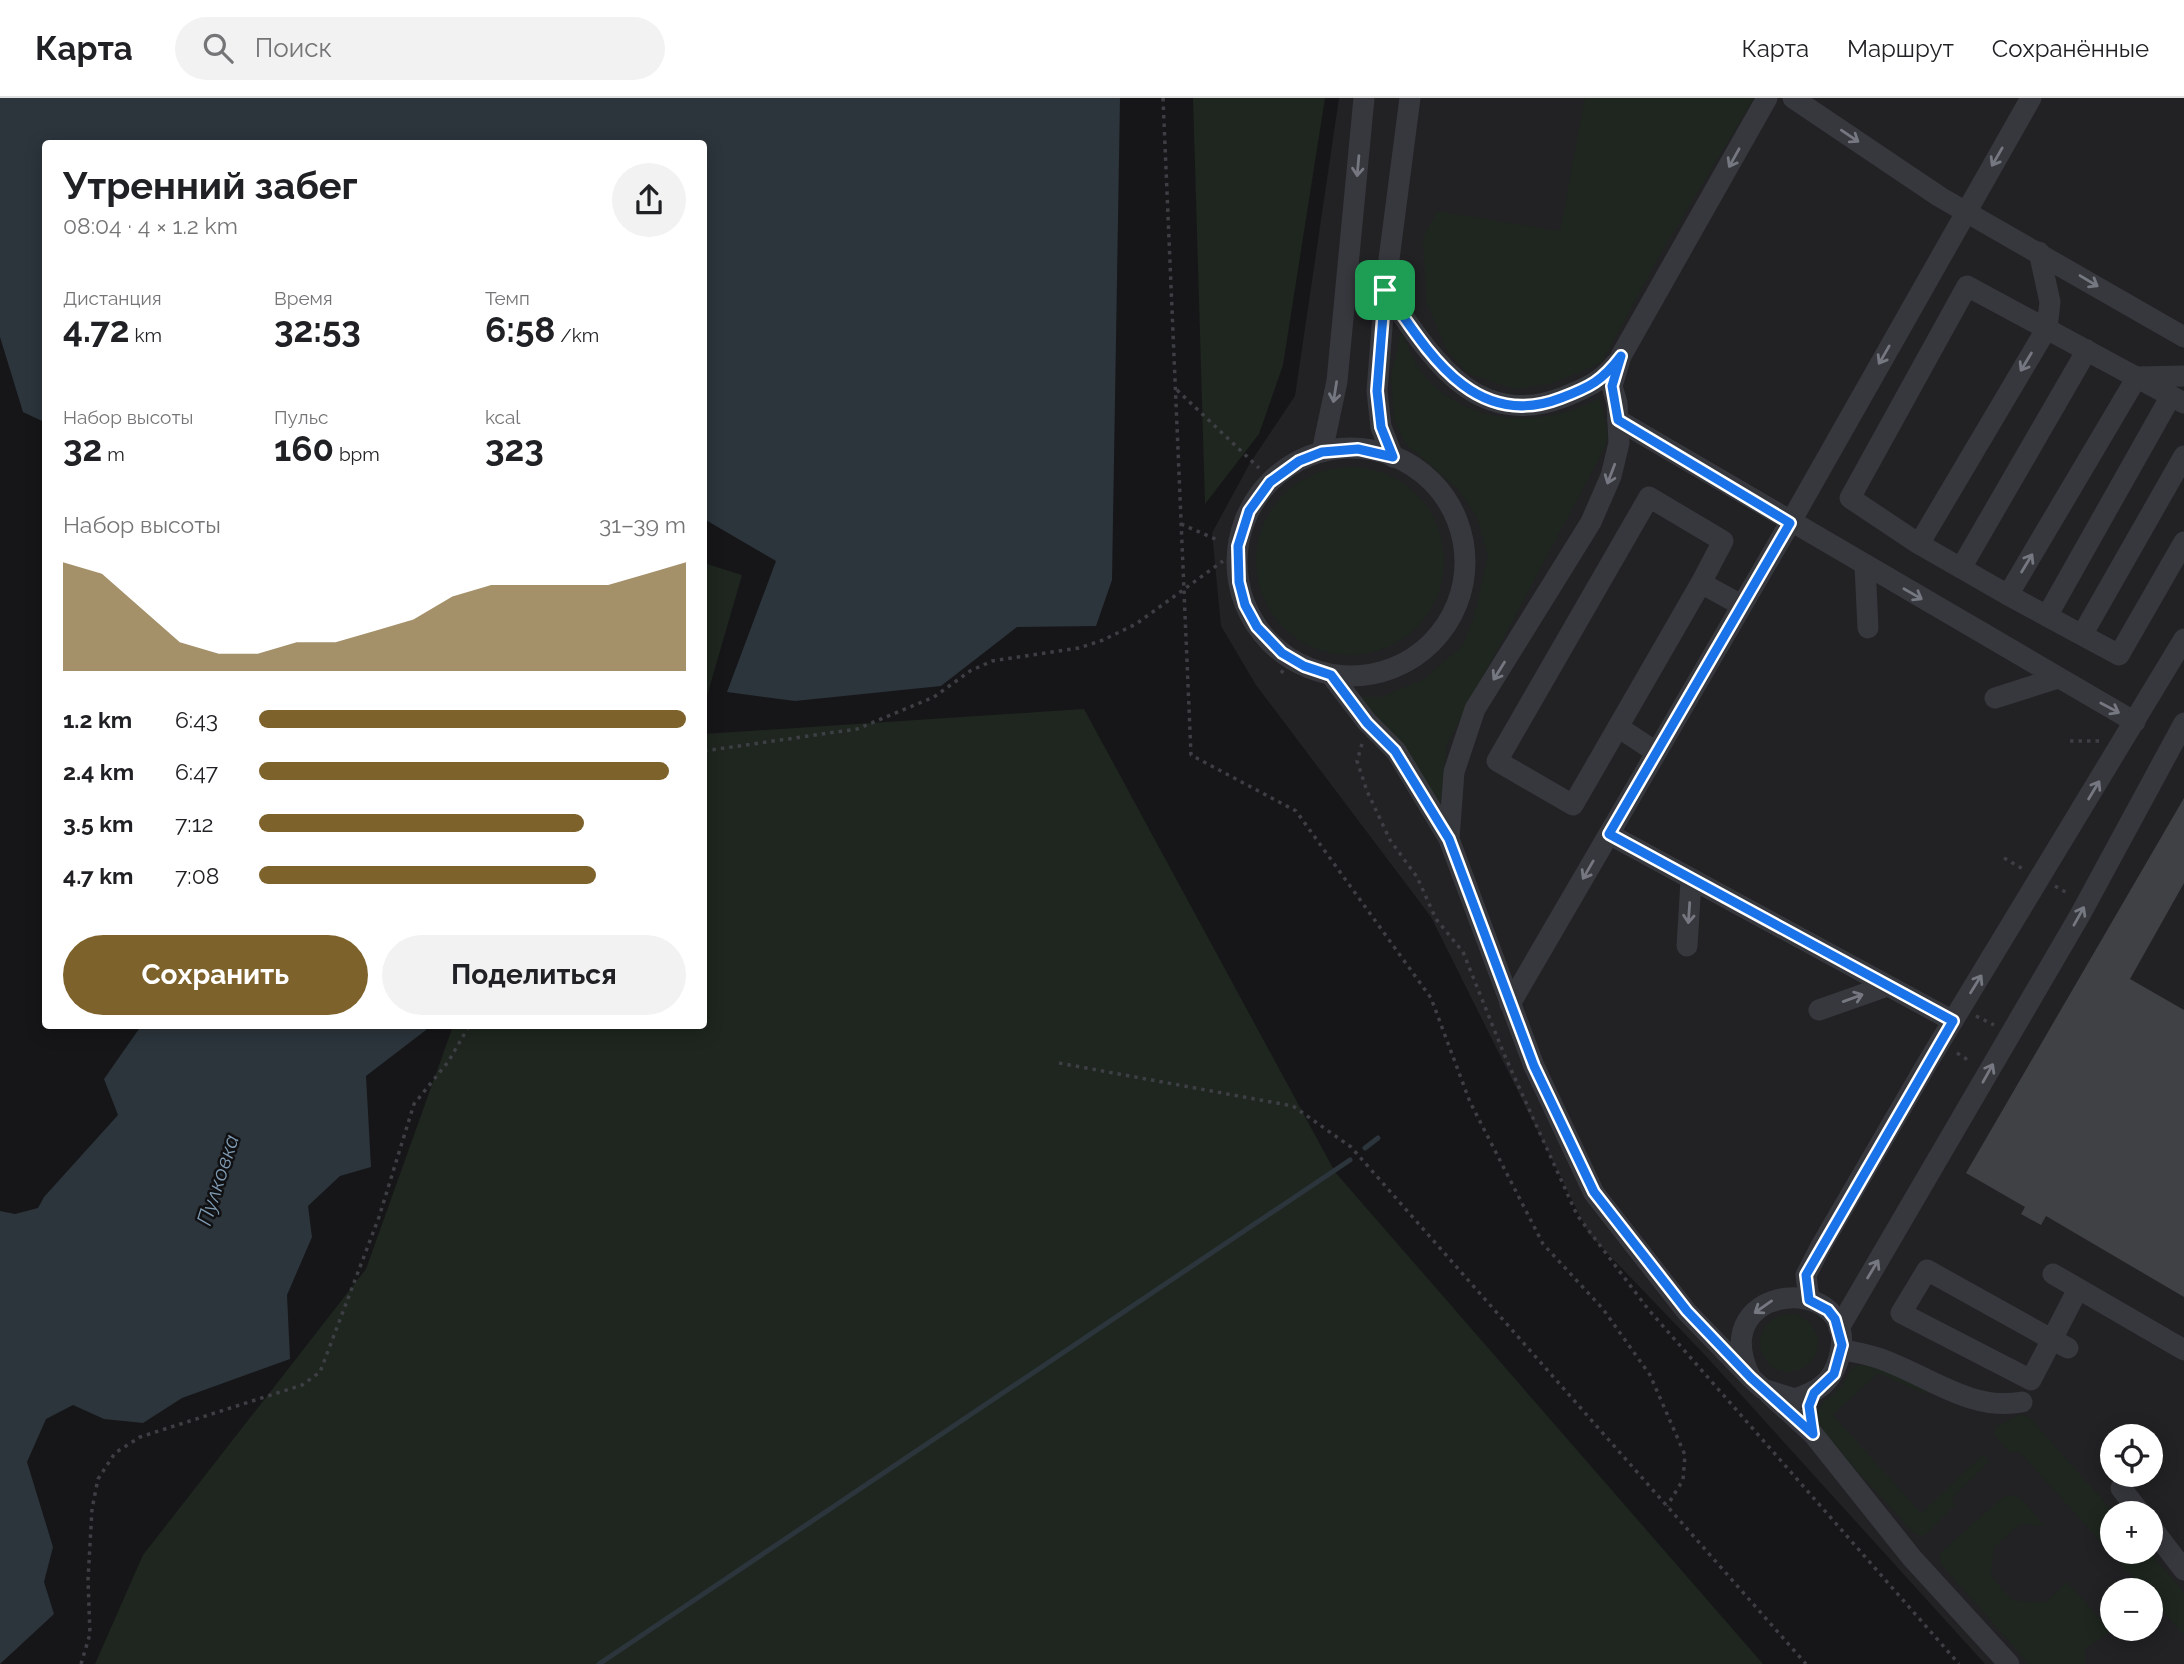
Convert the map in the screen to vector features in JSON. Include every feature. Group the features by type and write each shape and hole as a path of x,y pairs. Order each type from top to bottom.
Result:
{"street":[{"path":"1322,452 1337,381 1364,98"},
{"path":"1393,457 1381,427 1377,391 1385,290 1410,98"},
{"path":"1385,290 1432,357 1465,389 1491,401 1548,403 1603,379 1621,356 1768,98"},
{"path":"1793,98 1966,212 2184,337"},
{"path":"1510,1004 1790,523 2031,98"},
{"path":"1919,544 2047,328 2050,302 2039,252"},
{"path":"2047,616 2178,400 1967,286 1850,498 1919,544 2008,595 2119,655 2184,542"},
{"path":"1961,568 2087,350"},
{"path":"1449,839 1454,772 1475,709 1591,522 1617,460 1618,420 1612,386 1621,356"},
{"path":"2137,377 2184,376"},
{"path":"2008,595 2137,377"},
{"path":"1618,420 1790,523 2135,722"},
{"path":"1358,449 1393,457 1428,479 1453,512 1465,552 1461,593 1442,631 1412,659 1373,674 1331,675 1286,667 1273,645 1250,617 1239,582 1238,546 1244,522 1262,491 1289,467 1322,452 1358,449"},
{"path":"2082,635 2184,456"},
{"path":"1648,497 1723,541 1701,583 1573,805 1497,761 1648,497"},
{"path":"1865,566 1868,628"},
{"path":"1701,583 1741,605"},
{"path":"1809,1300 1806,1275 1953,1021 2184,639"},
{"path":"1331,675 1367,723 1395,751 1449,839 1534,1066 1594,1192 1687,1311 1757,1383 1813,1434 1912,1558 2009,1664"},
{"path":"1995,698 2058,678"},
{"path":"1813,1434 1809,1406 1814,1393 1834,1374 1840,1339 2080,915 2184,723"},
{"path":"1618,727 1656,752"},
{"path":"1609,834 1691,881 1953,1021"},
{"path":"1687,946 1691,881"},
{"path":"1819,1010 1886,986"},
{"path":"2059,1343 1927,1270 1901,1313 2031,1380 2059,1343 2078,1289"},
{"path":"2053,1274 2184,1350"},
{"path":"1814,1393 1795,1399 1757,1383 1743,1362 1741,1345 1745,1327 1754,1312 1783,1296 1809,1300 1828,1310 1840,1339 1878,1358 1975,1401 2003,1405 2022,1402"},
{"path":"2121,1488 2131,1501"},
{"path":"2163,1543 2184,1570"}],"path":[{"path":"1163,98 1191,755 1296,811 1431,998 1470,1102 1543,1244 1603,1309 1650,1375 1685,1455 1683,1480 1667,1506"},
{"path":"1175,388 1259,468"},
{"path":"1181,524 1220,541"},
{"path":"707,751 857,729 934,697 970,671 992,662 1079,648 1103,640 1136,624 1223,561"},
{"path":"82,1664 90,1634 88,1580 92,1509 98,1479 115,1453 140,1437 302,1385 320,1372 379,1217 414,1104 448,1062 467,1029"},
{"path":"1059,1063 1293,1106 1333,1132 1351,1147 1806,1664"}],"shaded area":[{"path":"1193,98 1325,98 1283,365 1259,434 1205,504"},
{"path":"1339,98 2184,98 2184,1664 1985,1664 1704,1354 1589,1234 1431,917 1256,685 1221,626 1212,533 1250,463 1295,396"},
{"path":"1585,98 1754,98 1658,258 1602,362 1553,383 1514,389 1467,373 1447,350 1427,304 1423,238 1437,211 1560,231"},
{"path":"1401,331 1420,370 1437,389 1457,402 1480,412 1529,418 1554,415 1600,398 1608,436 1605,447 1447,744 1440,806 1391,731 1357,697 1381,697 1423,680 1463,645 1474,616 1488,557 1477,517 1460,491 1405,443 1394,419 1391,377"},
{"path":"1350,467 1386,474 1417,494 1437,525 1444,561 1437,597 1417,628 1386,648 1350,655 1314,648 1283,628 1263,597 1256,561 1263,525 1283,494 1314,474"},
{"path":"707,564 742,575 707,696"},
{"path":"1084,709 1335,1172 1763,1664 95,1664 143,1555 366,1269 452,1029 707,1029 707,734"},
{"path":"1783,1314 1795,1314 1805,1318 1814,1327 1818,1349 1810,1364 1795,1372 1783,1372 1773,1368 1764,1359 1760,1349 1760,1337 1764,1327 1773,1318"},
{"path":"1870,1364 1927,1391 1926,1394 1878,1373 1833,1415 1921,1513 1984,1454 1989,1462 1952,1498 1955,1505 1929,1532 1921,1536 1913,1532 1822,1432 1816,1415 1821,1405 1842,1386 1849,1372 1857,1365"},
{"path":"2021,1414 2031,1419 2104,1501 2100,1501 2100,1541 2019,1451 2010,1452 1994,1435 1996,1427"},
{"path":"2011,1495 2020,1498 2045,1526 2020,1524 1994,1547 1991,1576 2013,1601 2046,1602 2067,1582 2100,1619 2100,1639 2085,1649 2085,1664 2029,1664 1941,1564 1940,1553 2002,1498"},
{"path":"2121,1564 2160,1564 2184,1592 2184,1635 2163,1611 2163,1578 2133,1578"}],"water":[{"path":"0,98 1120,98 1112,580 1096,626 1017,627 941,686 795,701 727,692 776,561 707,521 707,140 42,140 42,421 23,412 0,337"},
{"name":"Пулковка","path":"139,1029 426,1029 366,1076 371,1167 340,1176 308,1206 312,1237 287,1295 290,1359 182,1398 143,1423 104,1419 73,1405 46,1419 27,1462 53,1547 44,1582 54,1614 0,1664 0,1211 15,1214 38,1208 44,1197 118,1115 104,1079"}],"building":[{"path":"2184,798 2184,883 2130,979 2184,1010 2184,1297 2046,1216 2041,1225 2021,1214 2025,1207 1966,1173"}],"waterway":[{"path":"1365,1148 1378,1138"},
{"path":"599,1664 1350,1160"}],"route":[{"path":"1385,290 1432,357 1465,389 1491,401 1514,404 1548,403 1603,379 1621,356 1612,386 1618,420 1790,523 1609,834 1691,881 1953,1021 1806,1275 1809,1300 1828,1310 1835,1319 1842,1345 1834,1374 1814,1393 1809,1406 1813,1434 1751,1378 1687,1311 1594,1192 1534,1066 1466,891 1449,839 1395,751 1367,723 1331,675 1304,666 1282,653 1257,627 1245,605 1239,582 1238,546 1249,511 1270,482 1299,461 1322,452 1358,449 1393,457 1381,427 1377,391 1385,290"}]}
